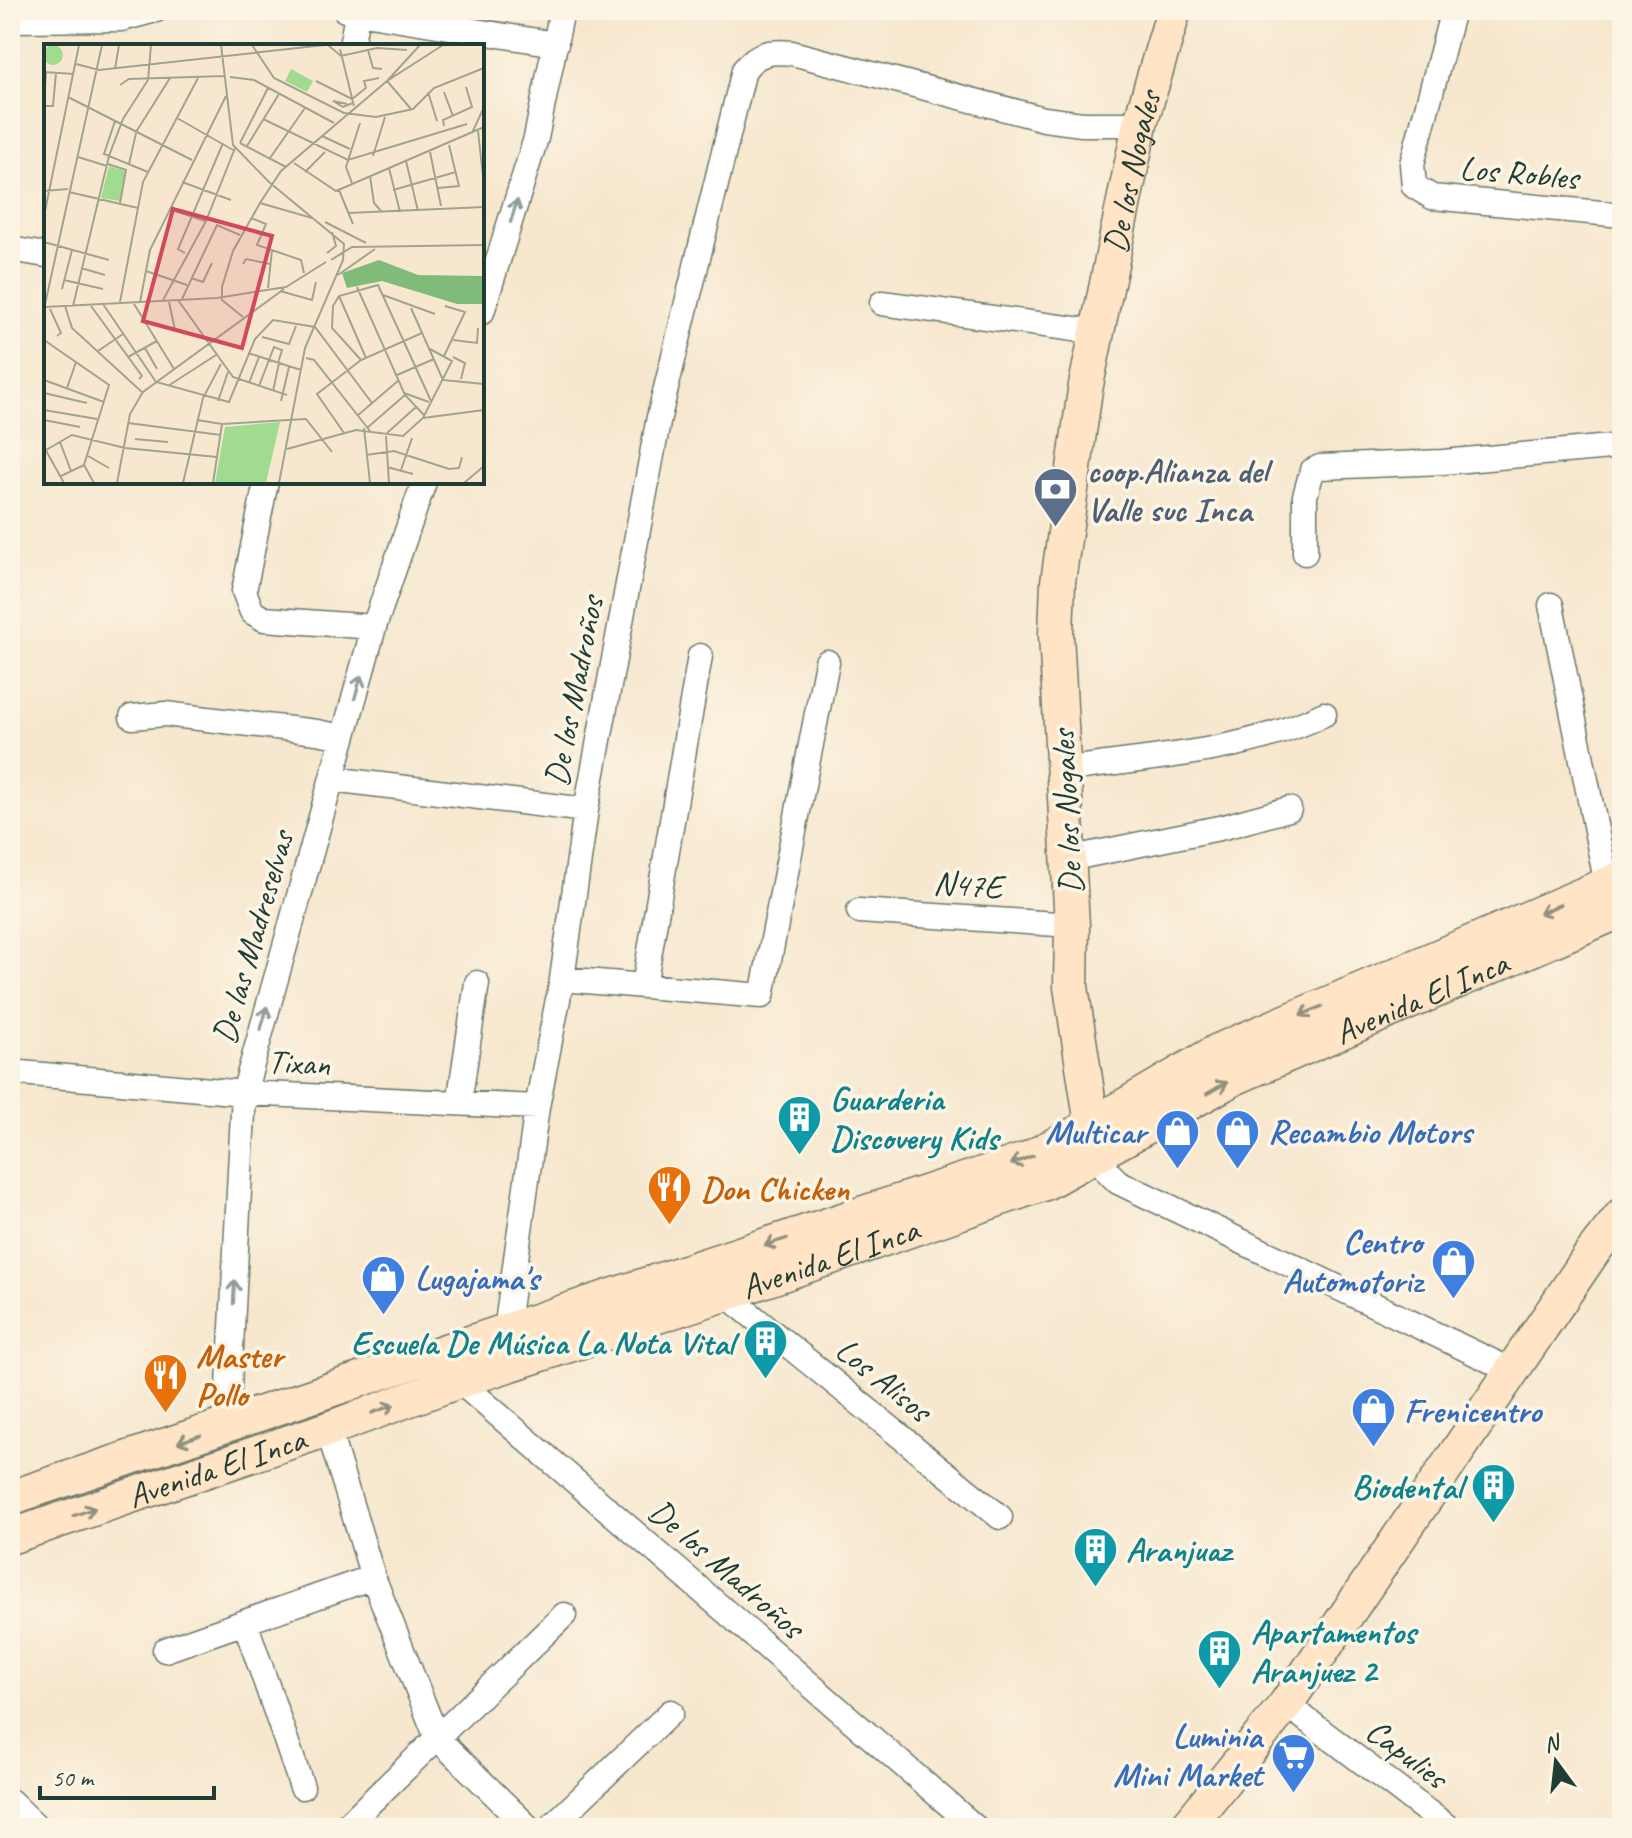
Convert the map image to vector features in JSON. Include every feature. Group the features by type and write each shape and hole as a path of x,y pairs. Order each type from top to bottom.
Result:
{"main road":[{"name":"De los Nogales","path":"1096,1140 1071,987 1072,925 1056,634 1058,582 1085,390 1140,124 1174,10"},
{"name":"Avenida El Inca","path":"10,1498 227,1426 725,1294 1045,1183 1096,1140 1218,1051 1617,891"},
{"name":"Avenida El Inca","path":"10,1537 328,1429 453,1365 506,1331 1028,1159 1096,1140"},
{"path":"1186,1828 1286,1704 1592,1253 1622,1215"}],"street":[{"path":"10,20 122,19 156,10"},
{"path":"484,306 536,138 562,10"},
{"name":"Los Robles","path":"1453,10 1412,164 1414,186 1432,197 1622,215"},
{"path":"351,44 354,11 556,44"},
{"name":"De los Madroños","path":"506,1331 537,1107 562,979 586,810 659,417 744,70 761,54 774,51 792,53 1044,119 1082,124 1140,124"},
{"path":"10,249 44,255"},
{"path":"882,303 1097,332"},
{"path":"1305,553 1305,496 1312,471 1320,467 1443,462 1622,446"},
{"path":"266,484 244,591 252,612 264,619 374,627"},
{"name":"De las Madreselvas","path":"227,1426 244,1093 374,627 423,484"},
{"path":"1551,605 1617,891"},
{"path":"644,986 700,656"},
{"path":"562,979 762,996 827,662"},
{"path":"132,717 165,714 343,737"},
{"path":"1063,770 1181,754 1298,727 1324,714"},
{"path":"332,779 586,810"},
{"path":"1068,859 1224,827 1289,809"},
{"name":"N47E","path":"859,911 1072,925"},
{"path":"459,1103 477,983"},
{"name":"Tixan","path":"10,1072 244,1093 537,1107"},
{"name":"De los Nogales","path":"1096,1140 1107,1171 1118,1182 1512,1371"},
{"name":"Los Alisos","path":"725,1294 1000,1517"},
{"name":"De los Madroños","path":"453,1365 976,1828"},
{"path":"328,1429 373,1577 437,1738 529,1828"},
{"path":"165,1650 373,1577"},
{"path":"344,1828 564,1615"},
{"path":"245,1622 302,1787"},
{"name":"Capulies","path":"1286,1704 1449,1828"},
{"path":"550,1828 671,1712"},
{"path":"10,1801 38,1828"}],"place":[{"name":"coop.Alianza del Valle suc Inca","path":"1056,529"},
{"name":"Guarderia Discovery Kids","path":"799,1157"},
{"name":"Multicar","path":"1177,1170"},
{"name":"Recambio Motors","path":"1237,1170"},
{"name":"Don Chicken","path":"670,1227"},
{"name":"Centro Automotoriz","path":"1453,1300"},
{"name":"Lugajama's","path":"384,1316"},
{"name":"Escuela De Música La Nota Vital","path":"765,1381"},
{"name":"Master Pollo","path":"165,1414"},
{"name":"Frenicentro","path":"1373,1449"},
{"name":"Biodental","path":"1493,1525"},
{"name":"Aranjuaz","path":"1095,1588"},
{"name":"Apartamentos Aranjuez 2","path":"1220,1690"},
{"name":"Luminia Mini Market","path":"1293,1794"}]}
